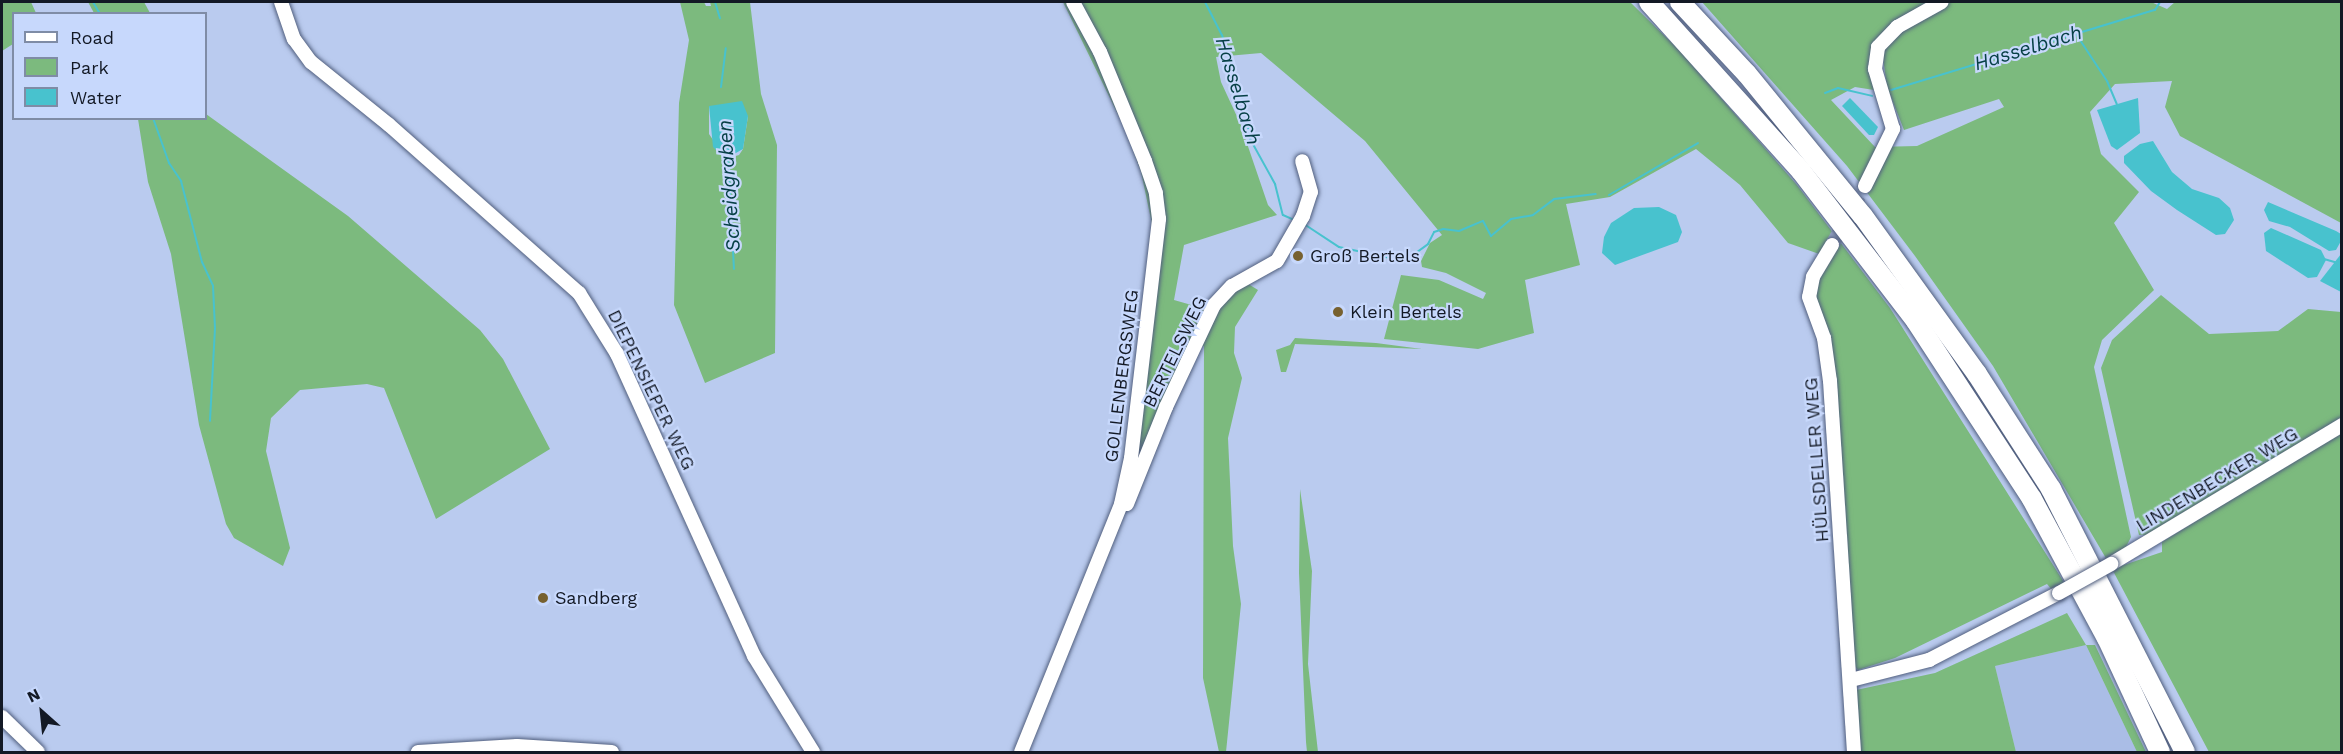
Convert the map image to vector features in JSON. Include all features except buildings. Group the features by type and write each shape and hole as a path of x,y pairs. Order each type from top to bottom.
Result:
{"highway":[{"path":"1649,2 1801,171 1923,330 2032,499 2107,638 2160,753"},
{"path":"1680,2 1747,74 1863,216 1977,374 2051,489 2170,718 2184,753"},
{"path":"2170,718 2197,753"}],"street":[{"name":"DIEPENSIEPER WEG","path":"281,2 294,39 311,62 389,124 583,298 616,354 754,656 813,753"},
{"name":"GOLLENBERGSWEG","path":"1021,753 1117,518 1131,458 1157,236 1158,203 1145,160 1100,52 1073,2"},
{"path":"1865,186 1893,129 1875,69 1878,46 1897,27 1942,2"},
{"name":"BERTELSWEG","path":"1117,518 1127,504 1166,407 1214,305 1238,282 1273,266 1300,221 1311,187 1302,162"},
{"name":"HÜLSDELLER WEG","path":"1832,245 1814,277 1809,297 1824,338 1830,381 1854,753"},
{"name":"LINDENBECKER WEG","path":"1851,680 1929,660 2059,593 2342,425"},
{"path":"2,717 38,753"},
{"path":"418,753 517,746 612,753"}],"shaded area":[{"path":"2086,645 2137,752 2016,752 1995,666"}],"green space":[{"path":"2,2 31,2 36,12 12,12 12,45 2,51"},
{"path":"88,2 144,2 149,12 93,12"},
{"path":"680,2 704,2 706,6 711,6 710,2 750,2 761,94 777,145 775,353 705,383 674,305 679,103 689,40","holes":["709,106 748,116 743,149 739,155 726,159 709,134"]},
{"path":"1063,2 1071,2 1148,175 1157,221 1152,224 1141,172 1126,131"},
{"path":"1075,2 1630,2 1679,50 1797,185 1890,308 2067,587 2053,591 2047,584 1895,658 1858,670 1853,664 1845,521 1813,294 1822,255 1788,243 1740,185 1696,149 1610,197 1566,204 1580,265 1525,280 1534,333 1478,349 1384,339 1401,275 1439,280 1483,299 1486,293 1446,273 1422,267 1421,261 1430,243 1442,235 1365,141 1261,53 1216,57 1221,82 1240,123 1268,205 1277,215 1184,245 1174,300 1209,310 1131,491 1159,203"},
{"path":"1702,2 1934,2 1883,33 1874,90 1855,87 1831,100 1875,147 1917,146 2004,107 1999,99 1904,130 1887,87 1882,51 1893,34 1951,2 2151,2 2167,9 2175,2 2341,2 2341,223 2180,136 2165,107 2172,81 2115,84 2090,112 2101,154 2139,192 2114,223 2154,290 2102,340 2094,367 2131,537 2124,551 2107,560 1993,366 1915,256 1847,166"},
{"path":"207,115 348,216 480,330 503,359 550,449 436,519 384,388 367,384 300,390 271,418 266,451 290,548 283,566 234,538 226,524 199,425 171,254 148,182 138,120 207,120"},
{"path":"1245,282 1258,290 1235,327 1234,353 1242,378 1228,438 1233,546 1241,604 1226,752 1219,752 1203,678 1204,346 1196,348 1224,298"},
{"path":"2161,295 2209,334 2278,331 2308,309 2341,312 2341,421 2152,535 2139,535 2101,368 2112,340"},
{"path":"1295,338 1376,343 1422,349 1295,344 1286,372 1281,372 1276,350 1290,345"},
{"path":"2341,432 2341,752 2209,752 2112,569 2162,552 2162,542"},
{"path":"1300,489 1312,571 1308,664 1318,752 1307,752 1306,742 1299,573"},
{"path":"2067,613 2086,645 1995,666 2016,752 1858,752 1856,690 1935,673"},
{"path":"2086,645 2095,645 2146,752 2137,752"}],"water":[{"path":"1850,98 1878,127 1874,135 1869,135 1842,106"},
{"path":"2138,98 2140,133 2117,150 2111,146 2097,110"},
{"path":"742,101 748,116 743,149 725,159 713,147 709,106"},
{"path":"2153,141 2172,172 2192,189 2219,198 2230,208 2234,220 2225,234 2216,235 2177,210 2151,191 2124,163 2124,156 2140,144"},
{"path":"2268,202 2341,234 2341,241 2336,250 2329,251 2290,227 2269,221 2264,210"},
{"path":"1659,207 1676,215 1682,232 1678,242 1615,265 1602,253 1604,237 1611,223 1634,208"},
{"path":"2271,228 2321,250 2326,260 2317,277 2308,278 2266,251 2264,233"},
{"path":"2341,254 2341,292 2320,281"}],"waterway":[{"path":"93,2 99,12"},
{"name":"Scheidgraben","path":"715,2 720,18"},
{"name":"Hasselbach","path":"1205,2 1222,35 1247,114 1249,137 1275,184 1283,215 1294,220"},
{"name":"Hasselbach","path":"1891,90 2155,10 2160,2"},
{"path":"2076,34 2107,81 2117,104"},
{"name":"Scheidgraben","path":"721,87 726,48"},
{"name":"Hasselbach","path":"1825,93 1838,88 1872,96"},
{"path":"154,120 169,163 181,181 202,262 213,286 215,328 210,421"},
{"name":"Hasselbach","path":"1609,195 1698,143"},
{"name":"Scheidgraben","path":"728,155 734,269"},
{"name":"Hasselbach","path":"1304,224 1339,247 1399,260 1413,255 1428,244 1434,232 1443,229 1459,231 1483,221 1491,236 1511,219 1533,215 1554,199 1596,194"},
{"path":"2324,259 2342,264"}],"tunnel":[{"path":"1832,245 1865,186"}],"place":[{"name":"Groß Bertels","path":"1298,256"},
{"name":"Klein Bertels","path":"1338,312"},
{"name":"Sandberg","path":"543,598"}]}
